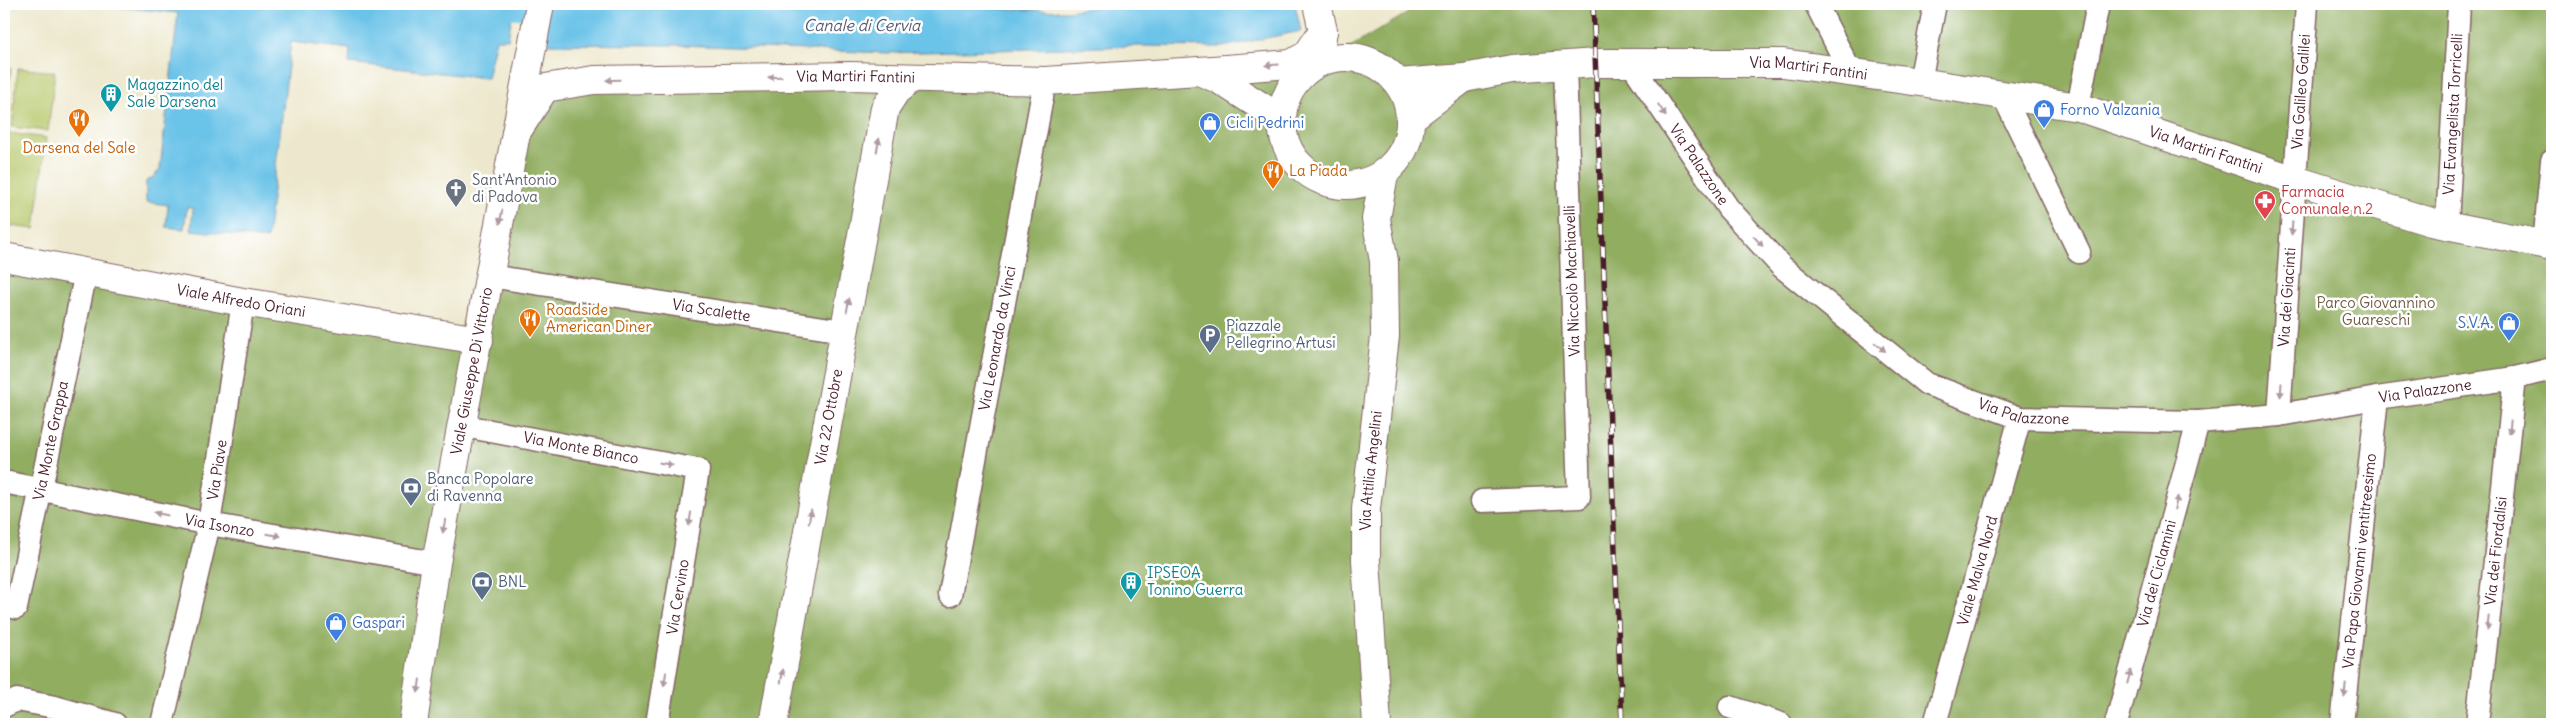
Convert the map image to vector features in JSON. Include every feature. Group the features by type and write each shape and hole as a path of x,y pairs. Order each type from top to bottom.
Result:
{"street":[{"name":"Viale Giuseppe Di Vittorio","path":"414,724 436,563 464,426 540,4"},
{"path":"1317,4 1323,31 1317,63"},
{"path":"1816,4 1851,72"},
{"path":"1920,82 1935,4"},
{"path":"2078,107 2098,4"},
{"name":"Via Galileo Galilei","path":"2295,180 2307,4"},
{"name":"Via Evangelista Torricelli","path":"2447,225 2459,4"},
{"path":"1323,31 1346,57"},
{"path":"1209,75 1292,64 1307,55 1323,31"},
{"path":"1209,75 1276,86 1296,79 1317,63 1346,57 1366,60 1384,69 1398,83 1407,99 1411,118 1408,139 1399,159 1384,174 1364,184 1343,186 1323,182 1306,172 1289,151 1284,139 1281,119 1285,98 1296,79"},
{"name":"Via Martiri Fantini","path":"1398,83 1464,78 1512,69 1783,63 1851,72 2078,107 2295,180 2447,225 2548,245"},
{"name":"Via Martiri Fantini","path":"1565,68 1635,69 1734,64"},
{"name":"Via Niccolò Machiavelli","path":"1482,501 1579,497 1565,68"},
{"name":"Via Palazzone","path":"1635,69 1728,208 1781,266 1927,384 2020,418 2198,422 2279,415 2377,398 2515,378 2552,369"},
{"path":"1209,75 1281,119"},
{"name":"Via Martiri Fantini","path":"516,132 545,88 594,80 850,76 1045,81 1209,75"},
{"path":"850,76 872,89 885,108"},
{"path":"1411,118 1464,78"},
{"name":"Via 22 Ottobre","path":"773,724 885,108 896,91 911,79"},
{"name":"Via Leonardo da Vinci","path":"950,595 1045,81"},
{"path":"2002,95 2079,252"},
{"path":"2548,245 2552,161"},
{"name":"Via Attilia Angelini","path":"1377,724 1366,561 1366,509 1385,336 1384,260 1376,219 1384,174"},
{"name":"Via dei Giacinti","path":"2279,415 2295,180"},
{"path":"1343,186 1376,219"},
{"name":"Viale Alfredo Oriani","path":"4,257 242,302 479,340"},
{"name":"Via Monte Grappa","path":"16,608 86,272"},
{"name":"Via Scalette","path":"490,276 843,331"},
{"name":"Via Piave","path":"162,724 209,524 242,302"},
{"name":"Via dei Fiordalisi","path":"2477,724 2515,378"},
{"name":"Via Papa Giovanni ventitreesimo","path":"2342,724 2377,398"},
{"name":"Viale Malva Nord","path":"1935,724 2020,418"},
{"name":"Via dei Ciclamini","path":"2116,724 2198,422"},
{"name":"Via Monte Bianco","path":"464,426 698,470"},
{"name":"Via Cervino","path":"657,724 698,470"},
{"name":"Via Isonzo","path":"4,482 209,524 436,563"},
{"path":"4,706 17,700 55,707 115,724"},
{"path":"1730,707 1781,724"}],"green space":[{"name":"Parco Giovannino Guareschi","path":"1423,4 2552,4 2552,724 4,724 4,254 458,337 545,88 1296,79"},
{"path":"4,67 11,67 4,124"},
{"path":"18,68 55,72 48,131 12,127"},
{"path":"9,133 46,138 35,229 4,225 4,180"}],"water":[{"path":"87,4 514,4 508,39 496,39 487,78 349,63 350,49 291,42 267,239 191,230 193,209 187,207 184,229 166,227 168,205 146,202 146,181 154,177 160,169 178,13"},
{"path":"549,4 858,4 1066,11 1122,4 1295,4 1301,31 1222,47 1138,46 887,53 680,45 541,44"}],"waterway":[{"name":"Canale di Cervia","path":"440,4 550,11"}],"railway":[{"path":"1593,4 1622,724"}],"place":[{"name":"Magazzino del Sale Darsena","path":"111,113"},
{"name":"Forno Valzania","path":"2044,129"},
{"name":"Darsena del Sale","path":"79,138"},
{"name":"Cicli Pedrini","path":"1210,142"},
{"name":"La Piada","path":"1273,190"},
{"name":"Sant'Antonio di Padova","path":"456,208"},
{"name":"Farmacia Comunale n.2","path":"2265,220"},
{"name":"Roadside American Diner","path":"530,338"},
{"name":"S.V.A.","path":"2509,342"},
{"name":"Piazzale Pellegrino Artusi","path":"1210,354"},
{"name":"Banca Popolare di Ravenna","path":"411,507"},
{"name":"BNL","path":"482,601"},
{"name":"IPSEOA Tonino Guerra","path":"1131,601"},
{"name":"Gaspari","path":"336,642"}]}
